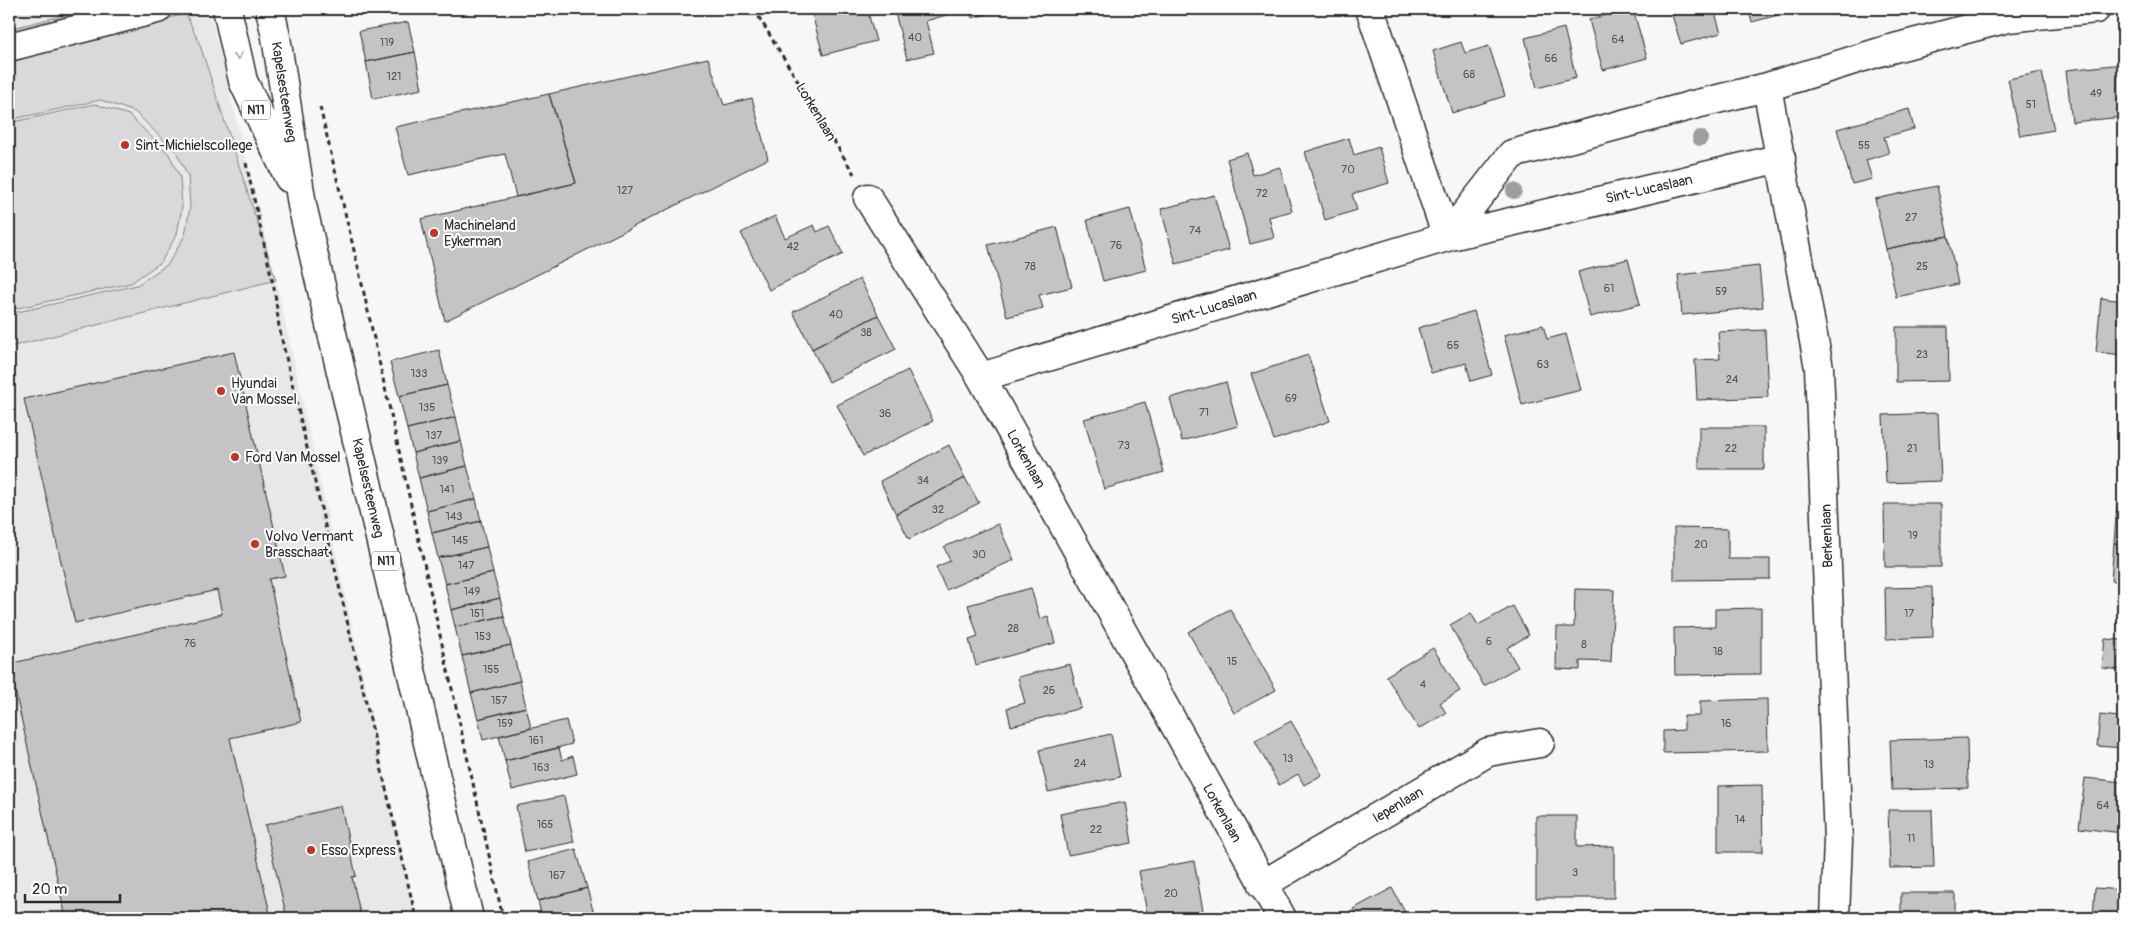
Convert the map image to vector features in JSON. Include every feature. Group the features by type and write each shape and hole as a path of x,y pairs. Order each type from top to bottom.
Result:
{"street":[{"path":"9,47 157,9"},
{"name":"Kapelsesteenweg","path":"227,9 243,81 302,205"},
{"name":"Kapelsesteenweg","path":"270,9 302,205 469,918"},
{"path":"1370,9 1448,237"},
{"path":"1448,237 1512,154 1767,87 1883,51 2008,18 2096,9"},
{"path":"1767,87 1781,158"},
{"name":"Sint-Lucaslaan","path":"981,377 1448,237 1781,158"},
{"name":"Berkenlaan","path":"1781,158 1819,368 1838,840 1835,918"},
{"name":"Lorkenlaan","path":"868,198 981,377 1282,918"},
{"name":"Iepenlaan","path":"1262,885 1488,752 1540,743"}],"path":[{"name":"Lorkenlaan","path":"754,9 868,198"},
{"path":"318,99 361,280 503,918"},
{"path":"246,160 275,293 282,337 416,918"}],"shaded area":[{"path":"9,9 209,9 276,280 416,918 9,918"},
{"path":"89,9 151,9 155,21 186,14 200,45 276,280 9,347 9,314 137,285 168,264 185,235 190,207 188,176 176,152 135,112 100,100 9,120 9,29"},
{"path":"95,104 129,115 169,154 180,177 182,207 177,234 161,262 131,283 9,310 9,123"}],"building":[{"path":"867,9 876,41 823,55 811,10"},
{"path":"894,9 944,9 946,15 926,21 934,53 907,59"},
{"path":"969,9 1004,9 972,18"},
{"path":"1633,9 1647,58 1603,70 1589,20"},
{"path":"1670,9 1714,9 1721,33 1681,44"},
{"path":"1748,9 1800,9 1752,22"},
{"path":"408,22 415,52 366,62 359,31"},
{"path":"1564,28 1576,78 1537,88 1525,38"},
{"path":"1461,42 1465,53 1489,46 1505,96 1452,113 1433,51"},
{"path":"415,52 422,89 373,99 366,62"},
{"path":"708,58 724,105 752,98 768,159 445,321 421,219 576,183 549,94"},
{"path":"2123,64 2123,117 2072,122 2066,70"},
{"path":"2042,72 2054,130 2020,136 2008,79"},
{"path":"549,94 576,183 516,197 505,154 408,175 395,127"},
{"path":"1909,109 1914,129 1884,137 1889,153 1866,160 1872,179 1852,184 1837,129"},
{"path":"1349,138 1354,155 1379,147 1389,183 1352,194 1357,210 1325,220 1305,152"},
{"path":"1247,153 1253,175 1280,167 1292,211 1269,217 1274,238 1250,244 1227,159"},
{"path":"1937,186 1948,236 1886,249 1875,199"},
{"path":"1214,195 1229,250 1176,264 1161,209"},
{"path":"1130,209 1146,270 1103,281 1087,220"},
{"path":"775,216 785,238 814,225 817,232 829,226 843,254 769,290 741,233"},
{"path":"1057,227 1072,287 1039,295 1043,308 1007,317 988,245"},
{"path":"1948,236 1958,284 1896,297 1886,249"},
{"path":"1628,259 1640,304 1590,317 1578,272"},
{"path":"1759,266 1763,307 1682,315 1678,275"},
{"path":"860,279 878,315 812,349 793,312"},
{"path":"2101,298 2123,301 2123,355 2096,352"},
{"path":"1474,311 1492,375 1471,381 1466,363 1431,373 1418,328"},
{"path":"878,315 896,349 829,382 812,349"},
{"path":"1543,325 1547,339 1566,334 1581,390 1522,405 1504,335"},
{"path":"1896,327 1948,327 1949,381 1896,382"},
{"path":"1765,330 1768,397 1697,400 1695,360 1720,359 1718,332"},
{"path":"439,350 447,385 399,396 390,362"},
{"path":"234,352 285,576 269,579 301,722 230,738 271,918 66,918 9,664 222,614 217,590 75,623 24,399"},
{"path":"1308,355 1330,421 1274,440 1251,374"},
{"path":"908,370 933,421 863,456 837,405"},
{"path":"1226,382 1238,426 1182,441 1170,398"},
{"path":"447,385 456,417 407,429 399,396"},
{"path":"1145,402 1164,472 1104,489 1084,419"},
{"path":"1938,413 1941,481 1886,483 1883,415"},
{"path":"456,417 461,441 413,453 407,429"},
{"path":"1699,427 1764,427 1764,469 1699,469"},
{"path":"461,441 467,466 419,478 413,453"},
{"path":"949,445 965,478 896,514 880,481"},
{"path":"467,466 476,499 427,511 419,478"},
{"path":"965,478 979,503 909,539 896,514"},
{"path":"476,499 481,521 432,533 427,511"},
{"path":"1884,504 1941,504 1941,567 1885,567"},
{"path":"2117,504 2123,505 2123,544 2114,543"},
{"path":"481,521 487,547 438,558 432,533"},
{"path":"998,524 1014,560 946,590 936,567 950,561 944,547"},
{"path":"1674,528 1728,529 1728,559 1770,559 1770,579 1674,580"},
{"path":"2114,543 2123,544 2123,582 2111,581"},
{"path":"487,547 493,573 445,584 438,558"},
{"path":"493,573 500,598 451,610 445,584"},
{"path":"1932,587 1933,637 1886,639 1885,588"},
{"path":"1031,588 1040,619 1048,616 1055,643 976,665 969,640 978,637 968,605"},
{"path":"1575,589 1614,590 1611,662 1580,661 1580,670 1556,669 1557,627 1574,627"},
{"path":"500,598 504,616 455,627 451,610"},
{"path":"1513,606 1529,635 1507,648 1518,667 1484,686 1450,625 1471,613 1478,625"},
{"path":"1761,608 1761,674 1675,675 1674,628 1715,627 1715,609"},
{"path":"1230,609 1276,690 1234,713 1188,632"},
{"path":"504,616 511,645 462,656 455,627"},
{"path":"2123,625 2123,670 2102,668 2105,639 2122,640"},
{"path":"511,645 520,681 471,693 462,656"},
{"path":"1433,648 1460,691 1440,703 1446,713 1419,729 1386,676"},
{"path":"1070,664 1081,708 1011,726 1007,708 1025,703 1018,677"},
{"path":"520,681 526,707 478,719 471,693"},
{"path":"1767,699 1768,751 1663,753 1663,731 1684,730 1684,716 1700,716 1700,701"},
{"path":"2121,700 2123,700 2123,748 2097,746 2100,715 2119,717"},
{"path":"526,707 531,728 483,740 478,719"},
{"path":"566,720 572,744 505,761 499,736"},
{"path":"1291,721 1322,775 1304,785 1298,774 1279,785 1255,741"},
{"path":"1111,734 1120,777 1048,792 1039,750"},
{"path":"1967,738 1968,788 1892,790 1890,740"},
{"path":"559,748 562,760 573,756 577,774 512,790 505,761"},
{"path":"2085,778 2123,782 2123,833 2079,828"},
{"path":"1762,785 1763,852 1718,852 1718,786"},
{"path":"564,796 574,842 525,852 516,806"},
{"path":"1125,802 1132,843 1068,855 1060,814"},
{"name":"Esso Express","path":"341,806 356,876 352,877 361,917 287,918 265,825"},
{"path":"1888,810 1932,810 1934,867 1890,868"},
{"path":"1536,816 1577,816 1577,847 1614,846 1614,898 1536,898"},
{"path":"576,849 587,888 538,901 528,862"},
{"path":"1194,861 1204,916 1148,918 1139,871"},
{"path":"587,888 595,918 542,918 538,901"},
{"path":"1392,888 1408,918 1358,918 1353,909"},
{"path":"2095,888 2123,890 2123,918 2093,918"},
{"path":"1901,893 1955,893 1955,918 1901,918"}],"place":[{"name":"Sint-Michielscollege","path":"125,145"},
{"name":"Machineland Eykerman","path":"434,233"},
{"name":"Hyundai Van Mossel","path":"221,391"},
{"name":"Ford Van Mossel","path":"235,457"},
{"name":"Volvo Vermant Brasschaat","path":"255,544"},
{"name":"Esso Express","path":"311,850"}]}
